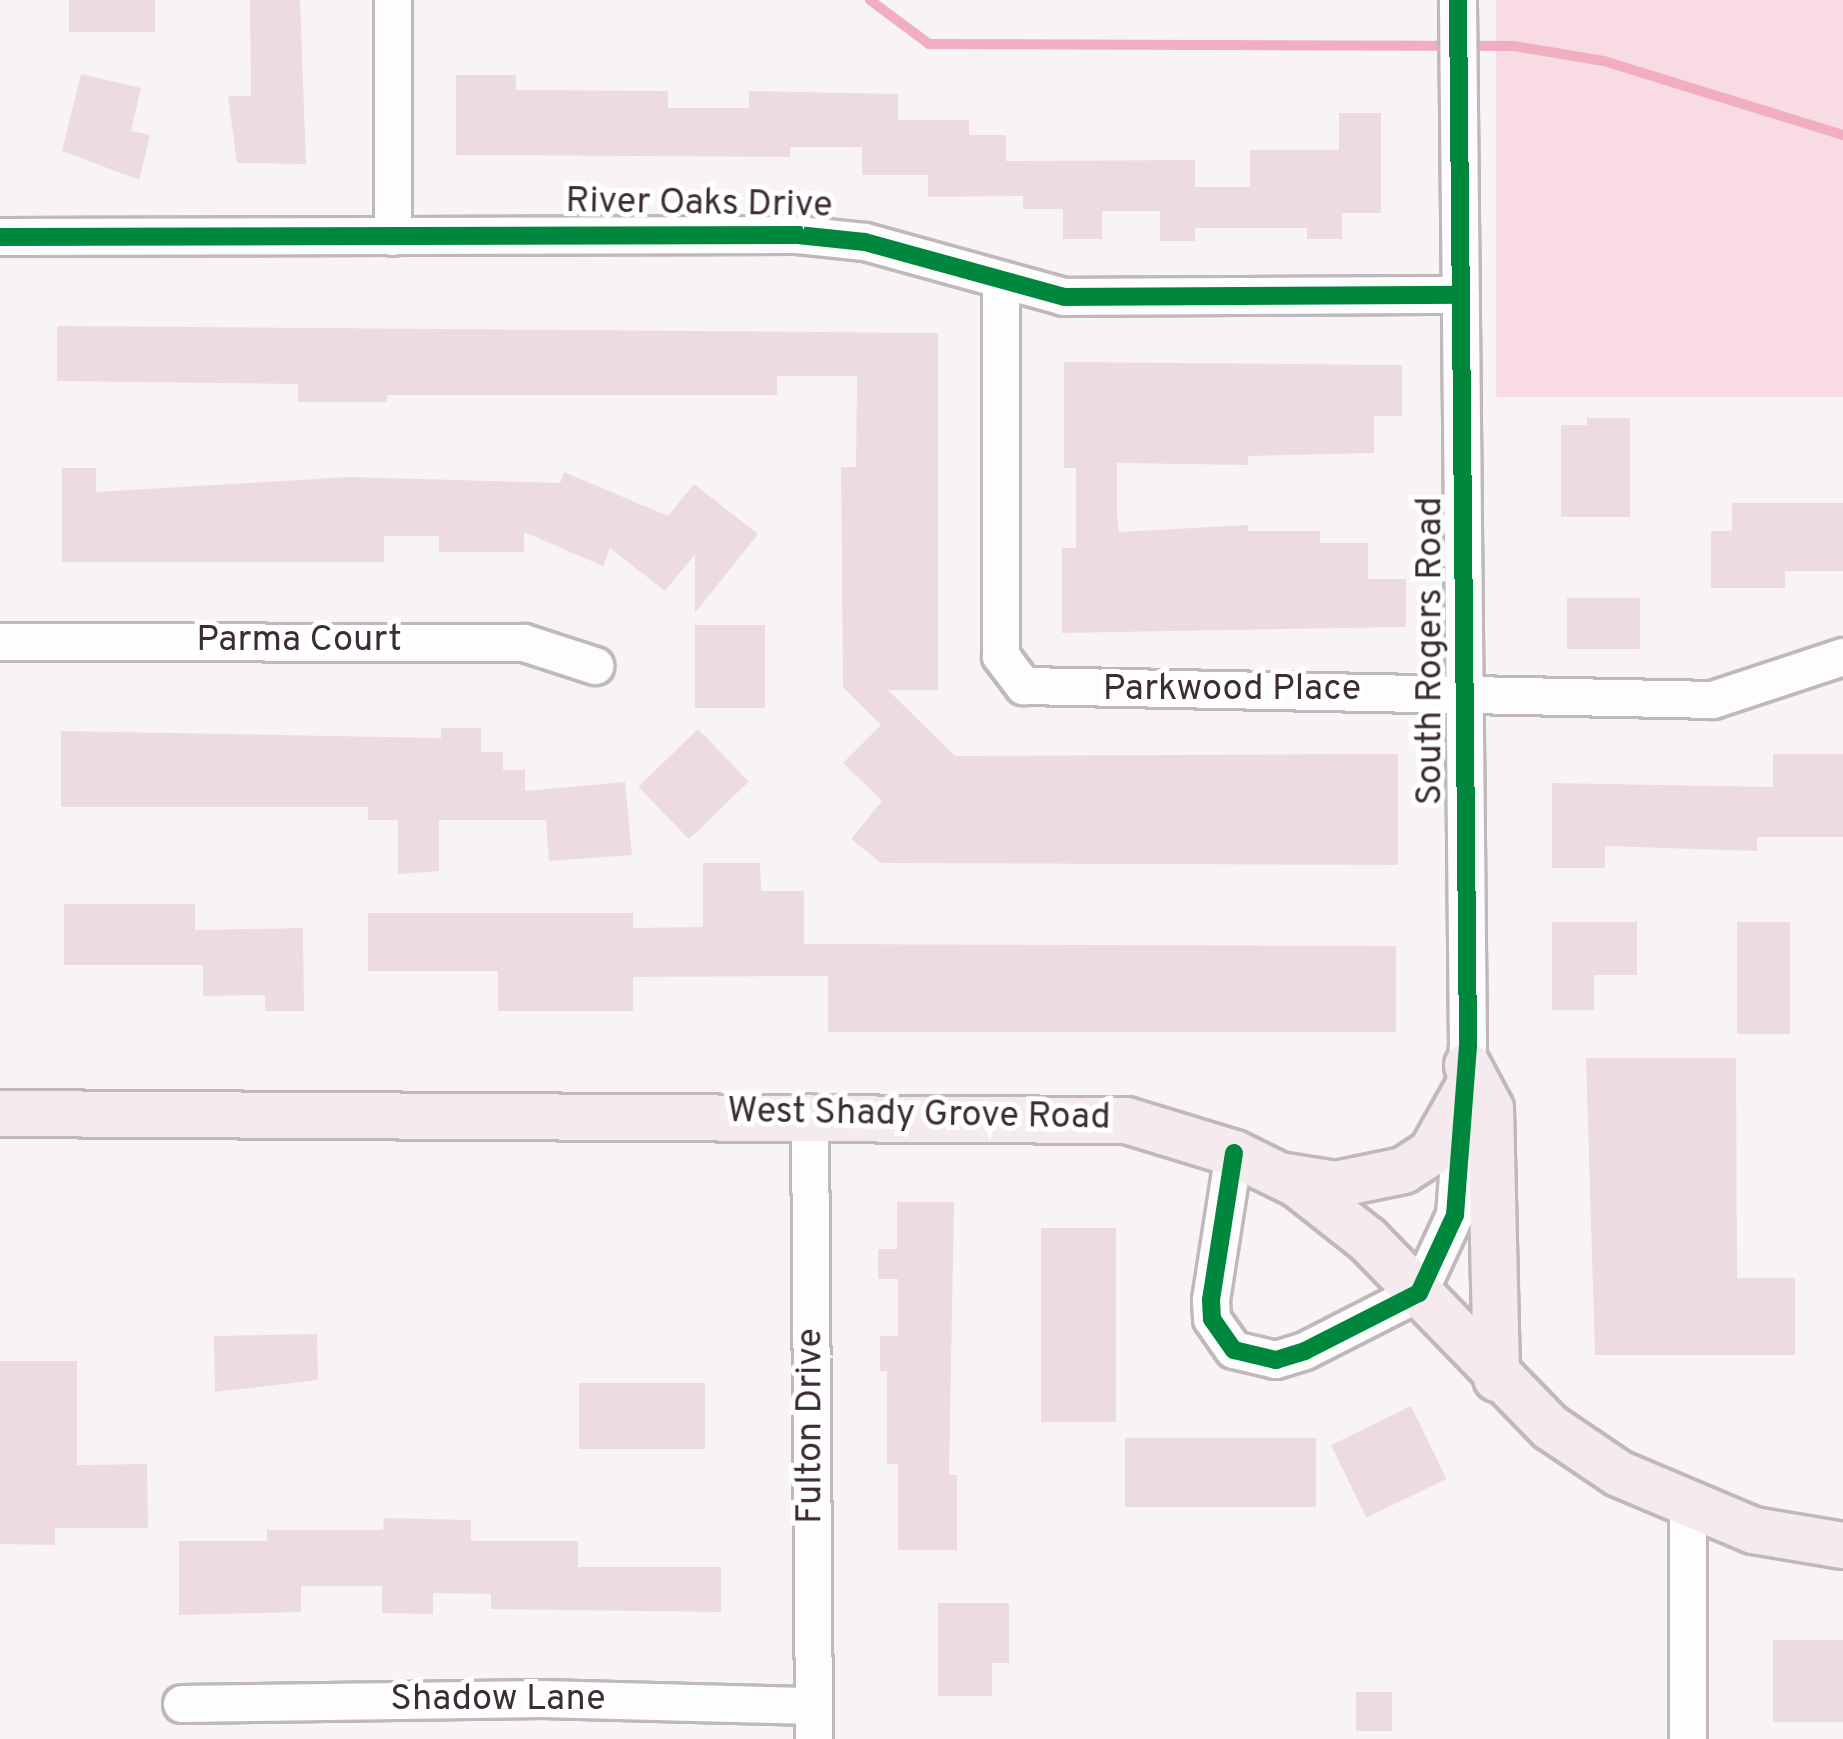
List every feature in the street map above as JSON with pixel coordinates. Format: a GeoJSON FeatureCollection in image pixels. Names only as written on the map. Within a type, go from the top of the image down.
{"type":"FeatureCollection","features":[{"type":"Feature","properties":{"kind":"main road"},"geometry":{"type":"LineString","coordinates":[[1278,1174],[1335,1184],[1403,1171],[1431,1152],[1467,1078],[1490,1108],[1496,1378]]}},
{"type":"Feature","properties":{"kind":"main road","name":"West Shady Grove Road"},"geometry":{"type":"LineString","coordinates":[[0,1113],[810,1113],[1126,1120],[1234,1153],[1278,1174],[1366,1239],[1496,1378],[1618,1473],[1753,1530],[1843,1545]]}},
{"type":"Feature","properties":{"kind":"street"},"geometry":{"type":"LineString","coordinates":[[393,0],[393,237]]}},
{"type":"Feature","properties":{"kind":"street","name":"South Rogers Road"},"geometry":{"type":"LineString","coordinates":[[1419,1293],[1455,1214],[1467,1078],[1458,0]]}},
{"type":"Feature","properties":{"kind":"street","name":"River Oaks Drive"},"geometry":{"type":"LineString","coordinates":[[0,237],[798,236],[866,242],[1001,286],[1064,297],[1461,295]]}},
{"type":"Feature","properties":{"kind":"street","name":"Parkwood Place"},"geometry":{"type":"LineString","coordinates":[[1001,286],[1001,656],[1014,681],[1056,690],[1713,700],[1843,657]]}},
{"type":"Feature","properties":{"kind":"street","name":"Parma Court"},"geometry":{"type":"LineString","coordinates":[[0,642],[524,643],[595,666]]}},
{"type":"Feature","properties":{"kind":"street","name":"Fulton Drive"},"geometry":{"type":"LineString","coordinates":[[810,1113],[814,1723]]}},
{"type":"Feature","properties":{"kind":"street"},"geometry":{"type":"LineString","coordinates":[[1234,1153],[1210,1300],[1213,1319],[1234,1350],[1291,1356],[1419,1293]]}},
{"type":"Feature","properties":{"kind":"street"},"geometry":{"type":"LineString","coordinates":[[1688,1505],[1688,1739]]}},
{"type":"Feature","properties":{"kind":"street","name":"Shadow Lane"},"geometry":{"type":"LineString","coordinates":[[182,1704],[542,1699],[814,1723]]}},
{"type":"Feature","properties":{"kind":"shaded area"},"geometry":{"type":"Polygon","coordinates":[[[1496,0],[1843,0],[1843,397],[1496,397],[1496,0]]]}},
{"type":"Feature","properties":{"kind":"building"},"geometry":{"type":"Polygon","coordinates":[[[69,0],[155,0],[155,32],[69,32],[69,0]]]}},
{"type":"Feature","properties":{"kind":"building"},"geometry":{"type":"Polygon","coordinates":[[[250,0],[300,0],[306,164],[237,163],[228,96],[251,96],[250,0]]]}},
{"type":"Feature","properties":{"kind":"building"},"geometry":{"type":"Polygon","coordinates":[[[81,74],[141,88],[131,131],[150,135],[139,180],[62,151],[81,74]]]}},
{"type":"Feature","properties":{"kind":"building"},"geometry":{"type":"Polygon","coordinates":[[[456,75],[516,75],[516,90],[668,91],[668,108],[749,108],[749,91],[898,94],[898,120],[969,120],[969,135],[1006,135],[1006,161],[1195,160],[1195,187],[1250,187],[1250,150],[1339,150],[1339,113],[1381,113],[1381,213],[1342,213],[1342,239],[1307,239],[1307,228],[1195,228],[1195,241],[1160,241],[1160,211],[1102,211],[1102,239],[1063,239],[1063,209],[1023,209],[1023,196],[928,197],[928,175],[862,175],[862,147],[790,147],[790,157],[456,155],[456,75]]]}},
{"type":"Feature","properties":{"kind":"building"},"geometry":{"type":"Polygon","coordinates":[[[57,326],[938,333],[938,690],[888,690],[955,756],[1398,754],[1398,865],[881,863],[851,839],[882,801],[843,763],[881,725],[843,687],[841,467],[856,467],[857,376],[777,376],[777,395],[387,395],[387,402],[298,402],[298,384],[57,381],[57,326]]]}},
{"type":"Feature","properties":{"kind":"building"},"geometry":{"type":"Polygon","coordinates":[[[1064,362],[1402,365],[1402,416],[1374,416],[1374,453],[1248,456],[1248,465],[1117,463],[1117,515],[1119,532],[1248,525],[1248,531],[1320,531],[1320,543],[1368,543],[1368,579],[1406,579],[1406,627],[1062,633],[1062,548],[1076,548],[1076,468],[1064,468],[1064,362]]]}},
{"type":"Feature","properties":{"kind":"building"},"geometry":{"type":"Polygon","coordinates":[[[1587,418],[1630,418],[1630,517],[1561,517],[1561,425],[1587,425],[1587,418]]]}},
{"type":"Feature","properties":{"kind":"building"},"geometry":{"type":"Polygon","coordinates":[[[62,468],[96,468],[96,492],[349,477],[560,483],[564,472],[668,516],[694,484],[758,534],[695,613],[695,554],[665,591],[610,548],[603,566],[524,532],[524,552],[439,552],[439,536],[384,536],[384,562],[62,562],[62,468]]]}},
{"type":"Feature","properties":{"kind":"building"},"geometry":{"type":"Polygon","coordinates":[[[1732,503],[1843,503],[1843,571],[1785,571],[1785,588],[1711,588],[1711,531],[1732,531],[1732,503]]]}},
{"type":"Feature","properties":{"kind":"building"},"geometry":{"type":"Polygon","coordinates":[[[1567,598],[1640,598],[1640,649],[1567,649],[1567,598]]]}},
{"type":"Feature","properties":{"kind":"building"},"geometry":{"type":"Polygon","coordinates":[[[695,625],[765,625],[765,708],[695,708],[695,625]]]}},
{"type":"Feature","properties":{"kind":"building"},"geometry":{"type":"Polygon","coordinates":[[[441,728],[481,728],[481,752],[503,752],[503,770],[525,770],[525,791],[625,782],[632,855],[549,861],[546,820],[439,820],[439,871],[398,874],[398,820],[368,820],[368,807],[61,807],[61,731],[441,738],[441,728]]]}},
{"type":"Feature","properties":{"kind":"building"},"geometry":{"type":"Polygon","coordinates":[[[698,729],[749,782],[689,839],[638,787],[698,729]]]}},
{"type":"Feature","properties":{"kind":"building"},"geometry":{"type":"Polygon","coordinates":[[[1773,754],[1843,754],[1843,837],[1757,837],[1757,851],[1605,846],[1605,868],[1552,868],[1552,783],[1773,787],[1773,754]]]}},
{"type":"Feature","properties":{"kind":"building"},"geometry":{"type":"Polygon","coordinates":[[[703,863],[760,863],[761,891],[804,891],[804,944],[1396,946],[1396,1032],[828,1032],[828,976],[633,977],[633,1011],[498,1011],[498,971],[368,971],[368,913],[633,913],[633,928],[703,927],[703,863]]]}},
{"type":"Feature","properties":{"kind":"building"},"geometry":{"type":"Polygon","coordinates":[[[64,904],[195,904],[195,930],[303,928],[304,1011],[265,1011],[265,995],[203,996],[203,965],[64,965],[64,904]]]}},
{"type":"Feature","properties":{"kind":"building"},"geometry":{"type":"Polygon","coordinates":[[[1552,922],[1637,922],[1637,975],[1594,975],[1594,1010],[1552,1010],[1552,922]]]}},
{"type":"Feature","properties":{"kind":"building"},"geometry":{"type":"Polygon","coordinates":[[[1737,922],[1790,922],[1790,1034],[1737,1034],[1737,922]]]}},
{"type":"Feature","properties":{"kind":"building"},"geometry":{"type":"Polygon","coordinates":[[[1586,1058],[1736,1058],[1737,1278],[1795,1278],[1795,1355],[1595,1355],[1586,1058]]]}},
{"type":"Feature","properties":{"kind":"building"},"geometry":{"type":"Polygon","coordinates":[[[897,1202],[954,1202],[949,1475],[957,1475],[957,1550],[898,1550],[898,1464],[887,1464],[887,1371],[880,1371],[880,1336],[898,1336],[898,1279],[878,1279],[878,1249],[897,1249],[897,1202]]]}},
{"type":"Feature","properties":{"kind":"building"},"geometry":{"type":"Polygon","coordinates":[[[1041,1228],[1116,1228],[1116,1422],[1041,1422],[1041,1228]]]}},
{"type":"Feature","properties":{"kind":"building"},"geometry":{"type":"Polygon","coordinates":[[[317,1334],[318,1380],[215,1392],[214,1336],[317,1334]]]}},
{"type":"Feature","properties":{"kind":"building"},"geometry":{"type":"Polygon","coordinates":[[[0,1361],[77,1361],[77,1465],[147,1464],[148,1528],[55,1528],[55,1545],[0,1544],[0,1361]]]}},
{"type":"Feature","properties":{"kind":"building"},"geometry":{"type":"Polygon","coordinates":[[[579,1383],[705,1383],[705,1449],[579,1449],[579,1383]]]}},
{"type":"Feature","properties":{"kind":"building"},"geometry":{"type":"Polygon","coordinates":[[[1411,1406],[1447,1479],[1367,1518],[1331,1445],[1411,1406]]]}},
{"type":"Feature","properties":{"kind":"building"},"geometry":{"type":"Polygon","coordinates":[[[1125,1438],[1316,1438],[1316,1507],[1125,1507],[1125,1438]]]}},
{"type":"Feature","properties":{"kind":"building"},"geometry":{"type":"Polygon","coordinates":[[[384,1518],[471,1520],[471,1541],[578,1541],[578,1567],[721,1567],[721,1612],[491,1609],[491,1594],[433,1593],[433,1614],[382,1613],[382,1586],[301,1586],[301,1612],[179,1615],[179,1541],[267,1541],[267,1530],[383,1530],[384,1518]]]}},
{"type":"Feature","properties":{"kind":"building"},"geometry":{"type":"Polygon","coordinates":[[[938,1603],[1009,1603],[1009,1663],[992,1663],[992,1696],[938,1696],[938,1603]]]}},
{"type":"Feature","properties":{"kind":"building"},"geometry":{"type":"Polygon","coordinates":[[[1773,1640],[1843,1640],[1843,1722],[1773,1722],[1773,1640]]]}},
{"type":"Feature","properties":{"kind":"building"},"geometry":{"type":"Polygon","coordinates":[[[1356,1692],[1392,1692],[1392,1731],[1356,1731],[1356,1692]]]}},
{"type":"Feature","properties":{"kind":"waterway"},"geometry":{"type":"LineString","coordinates":[[870,0],[929,44],[1514,46],[1604,61],[1843,135]]}},
{"type":"Feature","properties":{"kind":"cycle path"},"geometry":{"type":"LineString","coordinates":[[1234,1153],[1211,1300],[1212,1319],[1234,1350],[1276,1360],[1305,1351],[1419,1293],[1455,1215],[1468,1046],[1458,0]]}},
{"type":"Feature","properties":{"kind":"cycle path"},"geometry":{"type":"LineString","coordinates":[[0,237],[798,235],[865,242],[1064,297],[1461,295]]}}]}
